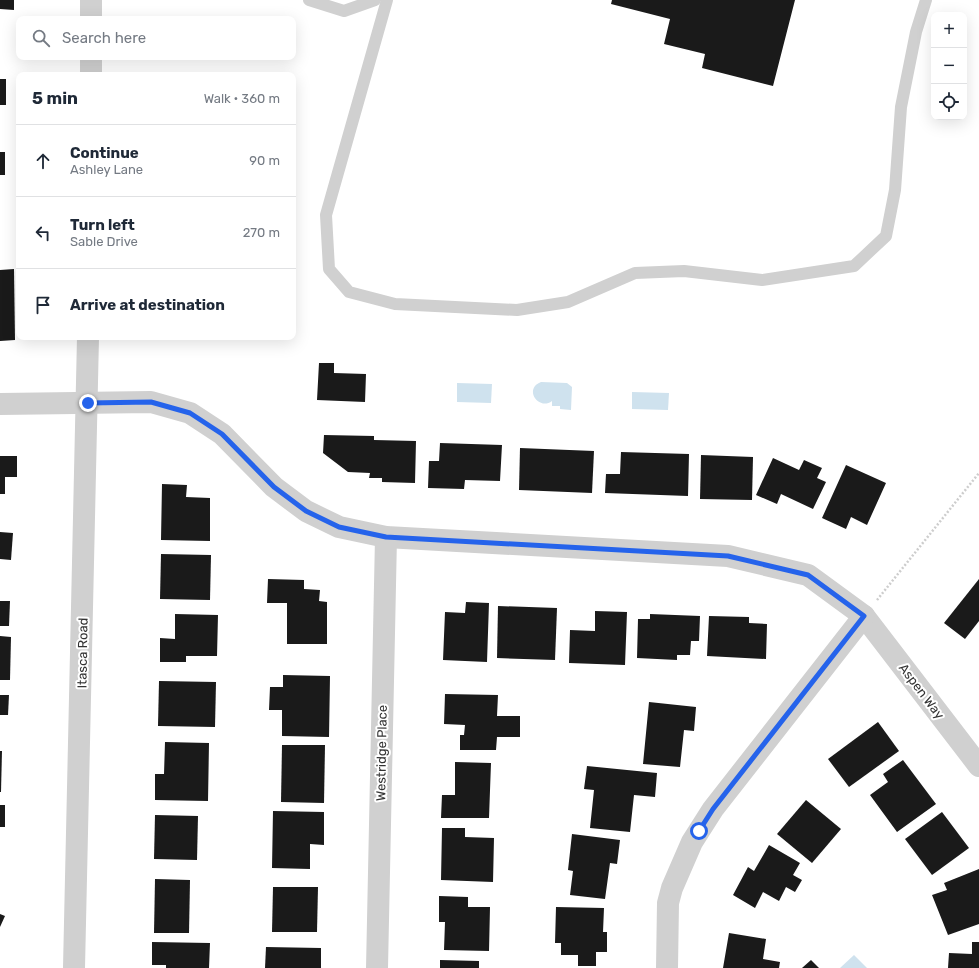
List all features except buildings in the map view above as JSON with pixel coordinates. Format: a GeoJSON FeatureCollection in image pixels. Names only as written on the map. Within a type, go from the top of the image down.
{"type":"FeatureCollection","features":[{"type":"Feature","properties":{"kind":"street"},"geometry":{"type":"LineString","coordinates":[[91,0],[91,16]]}},
{"type":"Feature","properties":{"kind":"street"},"geometry":{"type":"LineString","coordinates":[[91,60],[91,72]]}},
{"type":"Feature","properties":{"kind":"street","name":"Itasca Road"},"geometry":{"type":"LineString","coordinates":[[74,968],[88,403],[88,340]]}},
{"type":"Feature","properties":{"kind":"street","name":"Aspen Way"},"geometry":{"type":"LineString","coordinates":[[0,404],[151,402],[190,413],[222,434],[274,487],[306,511],[339,527],[386,537],[728,556],[808,575],[864,616],[979,766]]}},
{"type":"Feature","properties":{"kind":"street","name":"Westridge Place"},"geometry":{"type":"LineString","coordinates":[[377,968],[386,537]]}},
{"type":"Feature","properties":{"kind":"street"},"geometry":{"type":"LineString","coordinates":[[667,968],[668,903],[672,888],[692,842],[713,809],[864,616]]}},
{"type":"Feature","properties":{"kind":"lane"},"geometry":{"type":"LineString","coordinates":[[310,0],[344,11],[375,0]]}},
{"type":"Feature","properties":{"kind":"lane"},"geometry":{"type":"LineString","coordinates":[[386,0],[326,215],[329,269],[349,292],[395,304],[516,310],[568,302],[635,273],[684,270],[762,280],[854,266],[886,236],[895,190],[901,107],[916,32],[926,0]]}},
{"type":"Feature","properties":{"kind":"path"},"geometry":{"type":"LineString","coordinates":[[864,616],[979,473]]}},
{"type":"Feature","properties":{"kind":"water"},"geometry":{"type":"Polygon","coordinates":[[[541,382],[567,383],[572,387],[571,410],[560,409],[560,406],[552,406],[552,401],[542,403],[538,401],[533,394],[533,389],[541,382]]]}},
{"type":"Feature","properties":{"kind":"water"},"geometry":{"type":"Polygon","coordinates":[[[457,383],[492,384],[491,403],[457,402],[457,383]]]}},
{"type":"Feature","properties":{"kind":"water"},"geometry":{"type":"Polygon","coordinates":[[[632,392],[669,393],[668,410],[632,409],[632,392]]]}},
{"type":"Feature","properties":{"kind":"water"},"geometry":{"type":"Polygon","coordinates":[[[854,955],[867,968],[840,968],[854,955]]]}},
{"type":"Feature","properties":{"kind":"route"},"geometry":{"type":"LineString","coordinates":[[88,403],[151,402],[190,413],[222,434],[274,487],[306,511],[339,527],[386,537],[728,556],[808,575],[864,616],[713,809],[699,831]]}}]}
